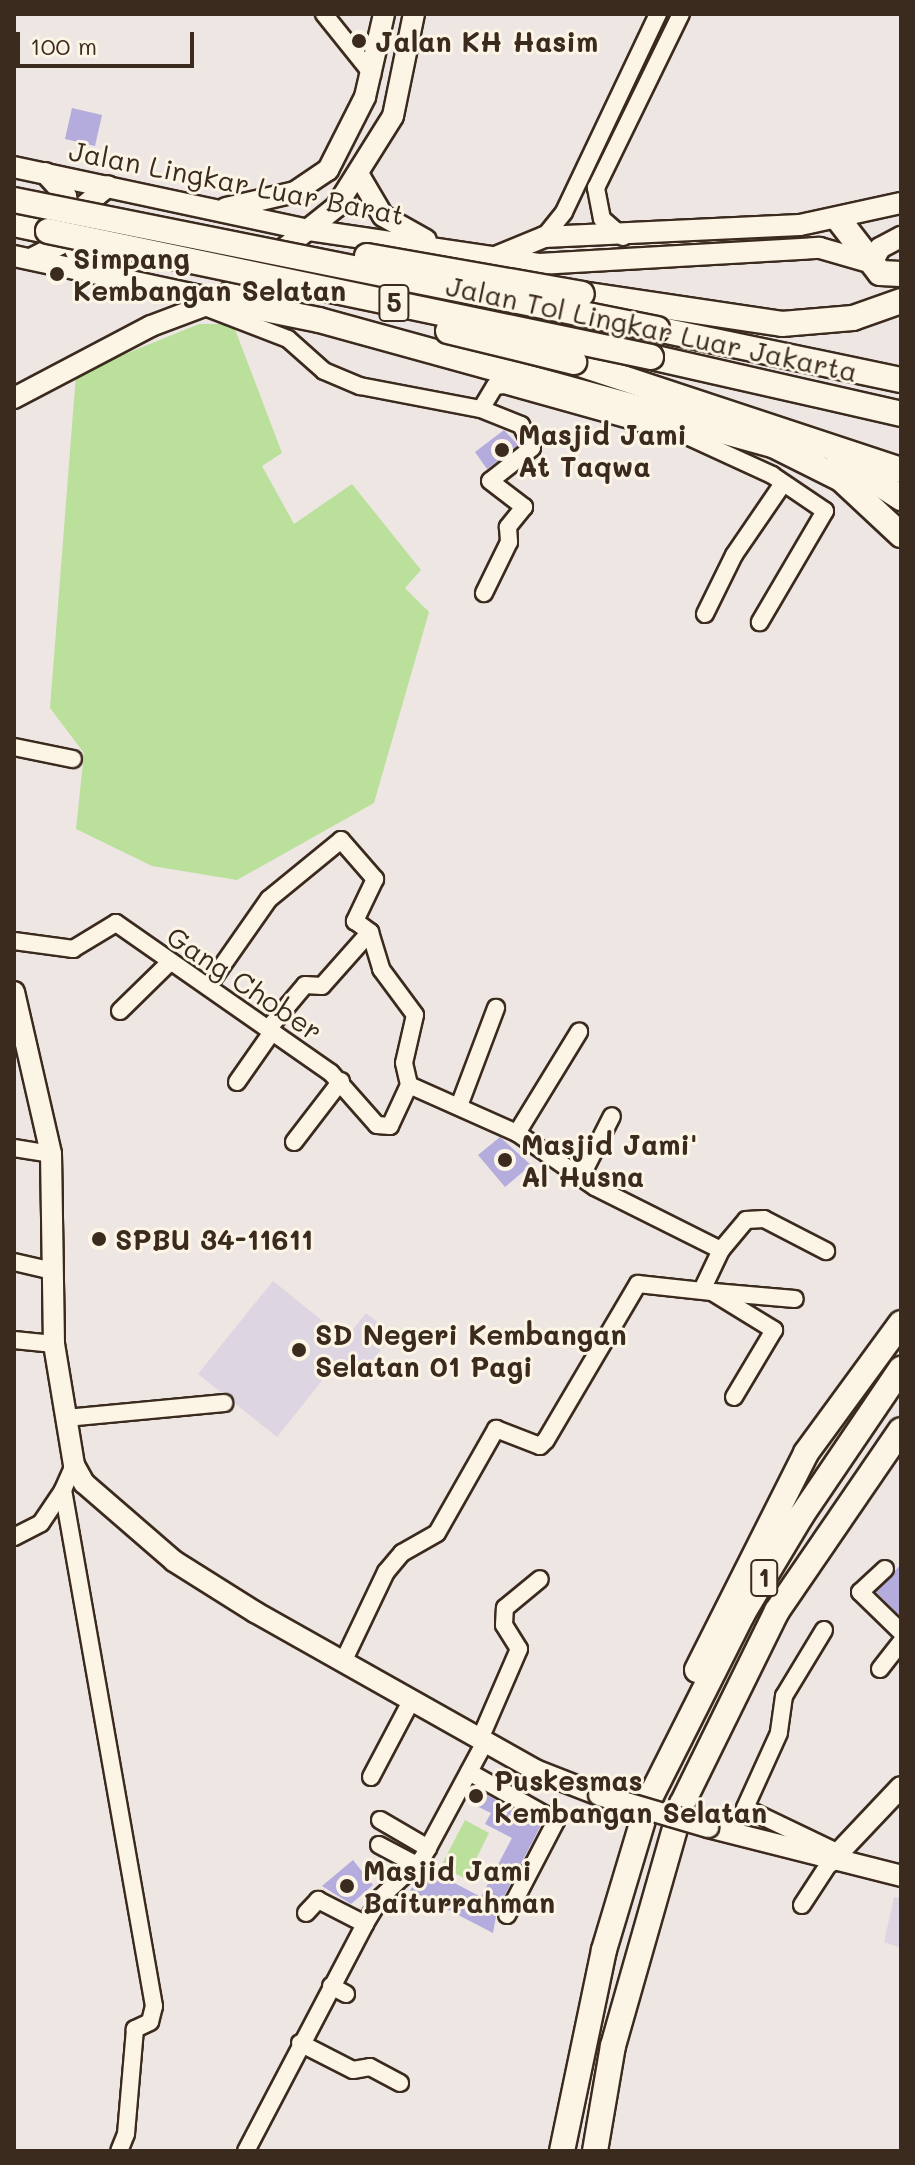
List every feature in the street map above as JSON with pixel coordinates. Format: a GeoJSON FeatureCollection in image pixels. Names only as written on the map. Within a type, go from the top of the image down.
{"type":"FeatureCollection","features":[{"type":"Feature","properties":{"kind":"highway","name":"Jalan Tol Lingkar Luar Jakarta"},"geometry":{"type":"LineString","coordinates":[[14,200],[140,238],[901,414]]}},
{"type":"Feature","properties":{"kind":"highway"},"geometry":{"type":"LineString","coordinates":[[839,220],[886,276],[901,274]]}},
{"type":"Feature","properties":{"kind":"highway","name":"Jalan Tol Lingkar Luar Jakarta"},"geometry":{"type":"LineString","coordinates":[[14,224],[140,238],[657,329],[901,380]]}},
{"type":"Feature","properties":{"kind":"highway"},"geometry":{"type":"LineString","coordinates":[[140,238],[244,235],[582,294],[782,324],[853,318],[901,301]]}},
{"type":"Feature","properties":{"kind":"highway"},"geometry":{"type":"LineString","coordinates":[[140,238],[237,284],[574,362],[901,470]]}},
{"type":"Feature","properties":{"kind":"highway"},"geometry":{"type":"LineString","coordinates":[[213,303],[319,320],[773,445],[841,479],[901,535]]}},
{"type":"Feature","properties":{"kind":"highway"},"geometry":{"type":"LineString","coordinates":[[823,443],[901,498]]}},
{"type":"Feature","properties":{"kind":"highway"},"geometry":{"type":"LineString","coordinates":[[649,1800],[681,1704],[765,1526],[806,1453],[901,1323]]}},
{"type":"Feature","properties":{"kind":"highway","name":"1"},"geometry":{"type":"LineString","coordinates":[[562,2151],[597,1978],[649,1800],[743,1613],[901,1369]]}},
{"type":"Feature","properties":{"kind":"highway","name":"1"},"geometry":{"type":"LineString","coordinates":[[595,2151],[613,2046],[682,1804],[777,1611],[901,1430]]}},
{"type":"Feature","properties":{"kind":"main road"},"geometry":{"type":"LineString","coordinates":[[218,210],[295,192],[328,170],[372,75],[384,14]]}},
{"type":"Feature","properties":{"kind":"main road"},"geometry":{"type":"LineString","coordinates":[[14,398],[151,326],[213,303],[309,230],[360,177],[384,138],[406,68],[414,14]]}},
{"type":"Feature","properties":{"kind":"main road"},"geometry":{"type":"LineString","coordinates":[[372,75],[393,83],[406,68]]}},
{"type":"Feature","properties":{"kind":"main road","name":"Jalan Lingkar Luar Barat"},"geometry":{"type":"LineString","coordinates":[[14,167],[309,230],[539,264],[820,248],[872,263]]}},
{"type":"Feature","properties":{"kind":"main road"},"geometry":{"type":"LineString","coordinates":[[22,258],[53,250],[70,221],[66,196],[45,173]]}},
{"type":"Feature","properties":{"kind":"main road"},"geometry":{"type":"LineString","coordinates":[[360,177],[383,216],[444,248]]}},
{"type":"Feature","properties":{"kind":"main road"},"geometry":{"type":"LineString","coordinates":[[67,267],[84,268],[72,243],[75,218],[90,196],[113,187]]}},
{"type":"Feature","properties":{"kind":"main road"},"geometry":{"type":"LineString","coordinates":[[97,272],[84,250],[84,220],[97,198],[113,187]]}},
{"type":"Feature","properties":{"kind":"main road"},"geometry":{"type":"LineString","coordinates":[[498,256],[544,237],[623,237],[839,220],[900,209]]}},
{"type":"Feature","properties":{"kind":"main road"},"geometry":{"type":"LineString","coordinates":[[275,222],[285,249]]}},
{"type":"Feature","properties":{"kind":"main road"},"geometry":{"type":"LineString","coordinates":[[872,263],[880,248],[901,237]]}},
{"type":"Feature","properties":{"kind":"main road"},"geometry":{"type":"LineString","coordinates":[[22,258],[160,285],[213,303]]}},
{"type":"Feature","properties":{"kind":"main road"},"geometry":{"type":"LineString","coordinates":[[151,326],[167,308],[160,285]]}},
{"type":"Feature","properties":{"kind":"main road"},"geometry":{"type":"LineString","coordinates":[[16,1011],[51,1154],[49,1270],[54,1344],[66,1418],[84,1481],[174,1561],[343,1662],[482,1740],[599,1795],[708,1827],[901,1876]]}},
{"type":"Feature","properties":{"kind":"main road"},"geometry":{"type":"LineString","coordinates":[[835,1858],[901,1787]]}},
{"type":"Feature","properties":{"kind":"street"},"geometry":{"type":"LineString","coordinates":[[324,14],[372,75]]}},
{"type":"Feature","properties":{"kind":"street"},"geometry":{"type":"LineString","coordinates":[[544,237],[564,212],[658,14]]}},
{"type":"Feature","properties":{"kind":"street"},"geometry":{"type":"LineString","coordinates":[[623,237],[602,219],[596,188],[681,14]]}},
{"type":"Feature","properties":{"kind":"street"},"geometry":{"type":"LineString","coordinates":[[213,303],[288,339],[324,371],[360,386],[481,409],[512,419],[532,445],[490,481],[524,507],[508,527],[509,542],[484,593]]}},
{"type":"Feature","properties":{"kind":"street"},"geometry":{"type":"LineString","coordinates":[[481,409],[495,386],[504,385],[710,443],[826,513],[760,622]]}},
{"type":"Feature","properties":{"kind":"street"},"geometry":{"type":"LineString","coordinates":[[705,614],[734,555],[782,485]]}},
{"type":"Feature","properties":{"kind":"street"},"geometry":{"type":"LineString","coordinates":[[14,747],[73,759]]}},
{"type":"Feature","properties":{"kind":"street"},"geometry":{"type":"LineString","coordinates":[[208,986],[269,899],[341,840],[375,879],[355,918],[370,932],[381,969],[417,1022],[404,1063],[409,1085],[517,1133],[581,1177],[721,1250]]}},
{"type":"Feature","properties":{"kind":"street","name":"Gang Chober"},"geometry":{"type":"LineString","coordinates":[[14,941],[73,949],[116,923],[168,964],[208,986],[341,1081],[384,1128],[395,1121],[409,1085]]}},
{"type":"Feature","properties":{"kind":"street"},"geometry":{"type":"LineString","coordinates":[[237,1082],[270,1030],[305,985],[322,986],[370,932]]}},
{"type":"Feature","properties":{"kind":"street"},"geometry":{"type":"LineString","coordinates":[[120,1011],[168,964]]}},
{"type":"Feature","properties":{"kind":"street"},"geometry":{"type":"LineString","coordinates":[[459,1106],[496,1008]]}},
{"type":"Feature","properties":{"kind":"street"},"geometry":{"type":"LineString","coordinates":[[517,1133],[579,1032]]}},
{"type":"Feature","properties":{"kind":"street"},"geometry":{"type":"LineString","coordinates":[[294,1142],[341,1081]]}},
{"type":"Feature","properties":{"kind":"street"},"geometry":{"type":"LineString","coordinates":[[581,1177],[612,1116]]}},
{"type":"Feature","properties":{"kind":"street"},"geometry":{"type":"LineString","coordinates":[[14,1148],[51,1154]]}},
{"type":"Feature","properties":{"kind":"street"},"geometry":{"type":"LineString","coordinates":[[707,1291],[721,1250],[752,1218],[826,1251]]}},
{"type":"Feature","properties":{"kind":"street"},"geometry":{"type":"LineString","coordinates":[[14,1262],[49,1270]]}},
{"type":"Feature","properties":{"kind":"street"},"geometry":{"type":"LineString","coordinates":[[343,1662],[386,1572],[402,1553],[437,1533],[496,1429],[540,1446],[546,1440],[638,1284],[707,1291],[739,1289],[795,1299]]}},
{"type":"Feature","properties":{"kind":"street"},"geometry":{"type":"LineString","coordinates":[[707,1291],[774,1330],[734,1397]]}},
{"type":"Feature","properties":{"kind":"street"},"geometry":{"type":"LineString","coordinates":[[14,1340],[54,1344]]}},
{"type":"Feature","properties":{"kind":"street"},"geometry":{"type":"LineString","coordinates":[[66,1418],[224,1403]]}},
{"type":"Feature","properties":{"kind":"street"},"geometry":{"type":"LineString","coordinates":[[14,1537],[41,1523],[63,1490],[84,1481]]}},
{"type":"Feature","properties":{"kind":"street"},"geometry":{"type":"LineString","coordinates":[[63,1490],[154,2006],[150,2022],[135,2029],[126,2134],[119,2151]]}},
{"type":"Feature","properties":{"kind":"street"},"geometry":{"type":"LineString","coordinates":[[885,1569],[860,1592],[901,1632]]}},
{"type":"Feature","properties":{"kind":"street"},"geometry":{"type":"LineString","coordinates":[[246,2151],[300,2043],[339,1990],[365,1924],[381,1897],[417,1865],[469,1772],[519,1646],[504,1625],[505,1608],[540,1579]]}},
{"type":"Feature","properties":{"kind":"street"},"geometry":{"type":"LineString","coordinates":[[802,1905],[835,1858],[745,1808],[779,1733],[784,1696],[824,1630]]}},
{"type":"Feature","properties":{"kind":"street"},"geometry":{"type":"LineString","coordinates":[[880,1669],[901,1642]]}},
{"type":"Feature","properties":{"kind":"street"},"geometry":{"type":"LineString","coordinates":[[371,1777],[411,1701]]}},
{"type":"Feature","properties":{"kind":"street"},"geometry":{"type":"LineString","coordinates":[[469,1772],[556,1821],[507,1915]]}},
{"type":"Feature","properties":{"kind":"street"},"geometry":{"type":"LineString","coordinates":[[380,1820],[428,1848]]}},
{"type":"Feature","properties":{"kind":"street"},"geometry":{"type":"LineString","coordinates":[[379,1845],[417,1865]]}},
{"type":"Feature","properties":{"kind":"street"},"geometry":{"type":"LineString","coordinates":[[306,1913],[316,1900],[365,1924]]}},
{"type":"Feature","properties":{"kind":"street"},"geometry":{"type":"LineString","coordinates":[[300,2043],[353,2070],[370,2067],[400,2083]]}},
{"type":"Feature","properties":{"kind":"shaded area","name":"SD Negeri Kembangan Selatan 01 Pagi"},"geometry":{"type":"Polygon","coordinates":[[[273,1281],[345,1339],[366,1313],[393,1335],[358,1378],[337,1362],[277,1437],[198,1374],[273,1281]]]}},
{"type":"Feature","properties":{"kind":"shaded area"},"geometry":{"type":"Polygon","coordinates":[[[894,1897],[901,1898],[901,1948],[884,1942],[894,1897]]]}},
{"type":"Feature","properties":{"kind":"green space"},"geometry":{"type":"Polygon","coordinates":[[[199,324],[233,324],[282,453],[262,466],[294,524],[352,484],[421,570],[405,588],[429,612],[374,803],[237,880],[152,866],[76,829],[84,753],[50,708],[76,374],[199,324]]]}},
{"type":"Feature","properties":{"kind":"green space"},"geometry":{"type":"Polygon","coordinates":[[[465,1820],[489,1833],[466,1879],[441,1866],[465,1820]]]}},
{"type":"Feature","properties":{"kind":"building"},"geometry":{"type":"Polygon","coordinates":[[[72,108],[102,115],[95,146],[65,139],[72,108]]]}},
{"type":"Feature","properties":{"kind":"building"},"geometry":{"type":"Polygon","coordinates":[[[504,430],[518,445],[487,469],[475,452],[504,430]]]}},
{"type":"Feature","properties":{"kind":"building","name":"Masjid Jami' Al Husna"},"geometry":{"type":"Polygon","coordinates":[[[500,1137],[531,1165],[505,1187],[478,1155],[500,1137]]]}},
{"type":"Feature","properties":{"kind":"building"},"geometry":{"type":"Polygon","coordinates":[[[901,1564],[901,1617],[876,1592],[901,1564]]]}},
{"type":"Feature","properties":{"kind":"building"},"geometry":{"type":"Polygon","coordinates":[[[473,1787],[541,1825],[497,1910],[493,1933],[410,1890],[428,1869],[481,1897],[512,1838],[485,1824],[491,1813],[466,1801],[473,1787]]]}},
{"type":"Feature","properties":{"kind":"building","name":"Masjid Jami Baiturrahman"},"geometry":{"type":"Polygon","coordinates":[[[353,1860],[373,1885],[351,1904],[322,1886],[353,1860]]]}},
{"type":"Feature","properties":{"kind":"place","name":"Jalan KH Hasim"},"geometry":{"type":"Point","coordinates":[359,41]}},
{"type":"Feature","properties":{"kind":"place","name":"Simpang Kembangan Selatan"},"geometry":{"type":"Point","coordinates":[57,274]}},
{"type":"Feature","properties":{"kind":"place","name":"Masjid Jami At Taqwa"},"geometry":{"type":"Point","coordinates":[502,450]}},
{"type":"Feature","properties":{"kind":"place","name":"Masjid Jami' Al Husna"},"geometry":{"type":"Point","coordinates":[505,1160]}},
{"type":"Feature","properties":{"kind":"place","name":"SPBU 34-11611"},"geometry":{"type":"Point","coordinates":[99,1239]}},
{"type":"Feature","properties":{"kind":"place","name":"SD Negeri Kembangan Selatan 01 Pagi"},"geometry":{"type":"Point","coordinates":[299,1350]}},
{"type":"Feature","properties":{"kind":"place","name":"Puskesmas Kembangan Selatan"},"geometry":{"type":"Point","coordinates":[476,1796]}},
{"type":"Feature","properties":{"kind":"place","name":"Masjid Jami Baiturrahman"},"geometry":{"type":"Point","coordinates":[347,1886]}}]}
